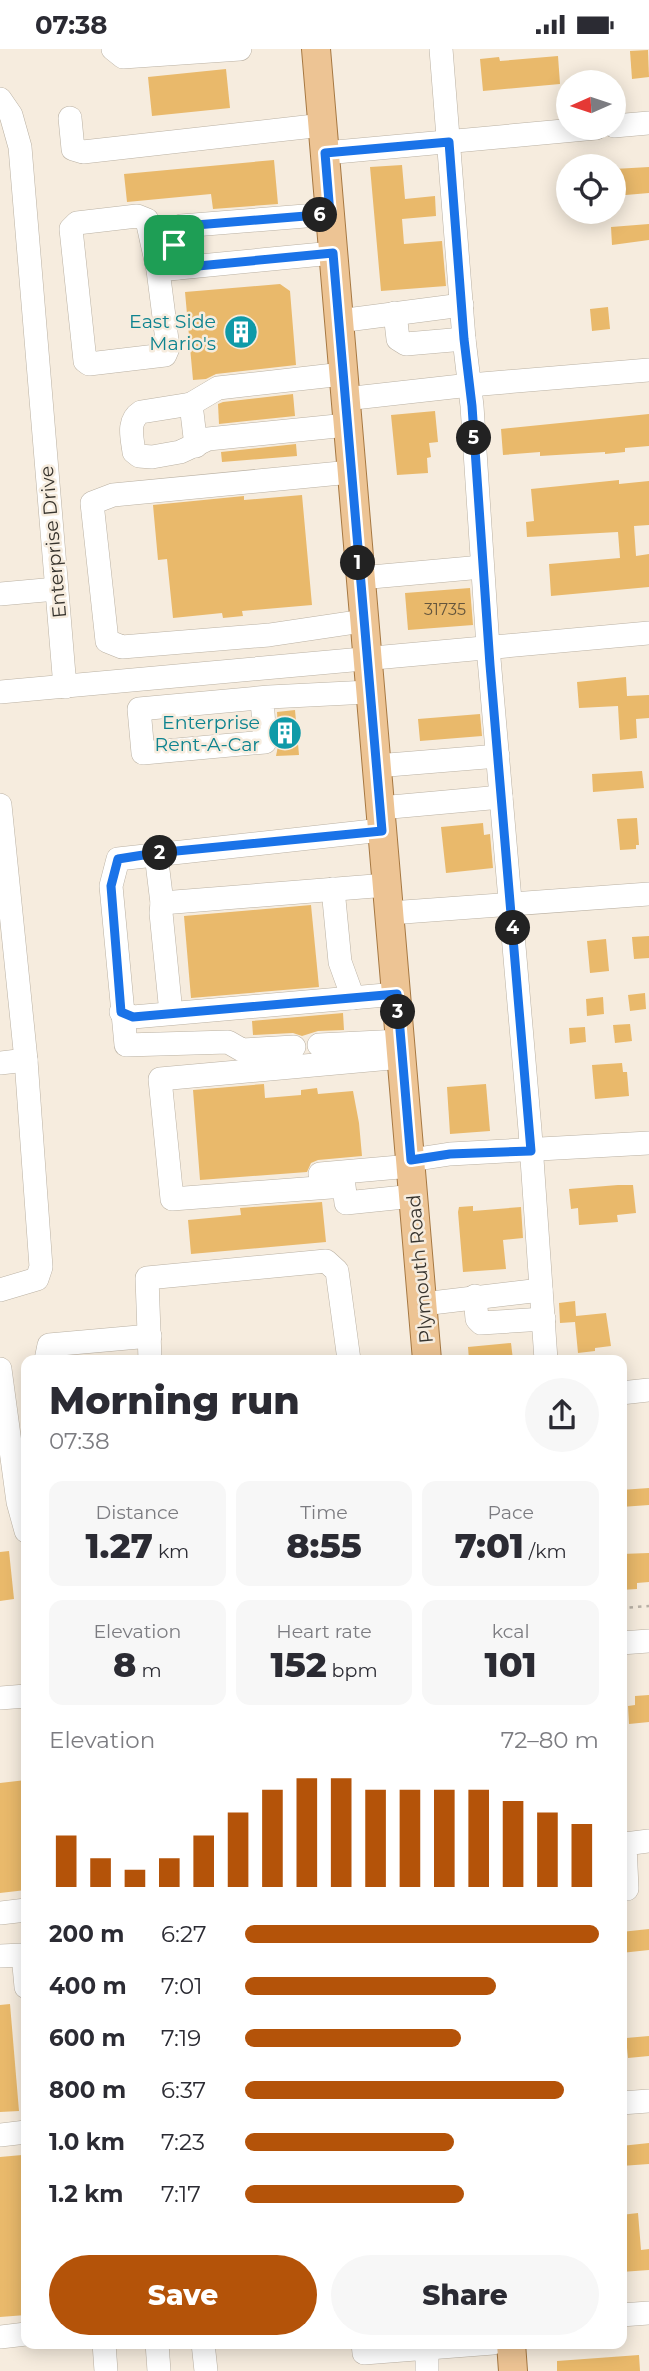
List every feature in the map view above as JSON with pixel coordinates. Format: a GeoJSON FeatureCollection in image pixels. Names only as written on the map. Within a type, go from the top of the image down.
{"type":"FeatureCollection","features":[{"type":"Feature","properties":{"kind":"main road","name":"Plymouth Road"},"geometry":{"type":"LineString","coordinates":[[316,49],[427,1355]]}},
{"type":"Feature","properties":{"kind":"main road"},"geometry":{"type":"LineString","coordinates":[[511,2349],[513,2371]]}},
{"type":"Feature","properties":{"kind":"street"},"geometry":{"type":"LineString","coordinates":[[113,49],[123,57],[240,49]]}},
{"type":"Feature","properties":{"kind":"street"},"geometry":{"type":"LineString","coordinates":[[441,49],[547,1355]]}},
{"type":"Feature","properties":{"kind":"street","name":"Enterprise Drive"},"geometry":{"type":"LineString","coordinates":[[0,99],[11,115],[20,147],[65,687]]}},
{"type":"Feature","properties":{"kind":"street"},"geometry":{"type":"LineString","coordinates":[[70,118],[73,149],[83,152],[323,125]]}},
{"type":"Feature","properties":{"kind":"street"},"geometry":{"type":"LineString","coordinates":[[626,125],[649,123]]}},
{"type":"Feature","properties":{"kind":"street"},"geometry":{"type":"LineString","coordinates":[[325,153],[556,132]]}},
{"type":"Feature","properties":{"kind":"street"},"geometry":{"type":"LineString","coordinates":[[167,269],[147,220],[137,216],[73,225],[71,229],[85,361],[89,364],[165,355],[168,348],[167,269],[174,234],[181,226],[330,214]]}},
{"type":"Feature","properties":{"kind":"street"},"geometry":{"type":"LineString","coordinates":[[167,269],[333,253]]}},
{"type":"Feature","properties":{"kind":"street"},"geometry":{"type":"LineString","coordinates":[[339,321],[462,305]]}},
{"type":"Feature","properties":{"kind":"street"},"geometry":{"type":"LineString","coordinates":[[395,313],[398,339],[406,344],[464,339]]}},
{"type":"Feature","properties":{"kind":"street"},"geometry":{"type":"LineString","coordinates":[[345,399],[218,388],[191,404],[141,412],[134,416],[131,425],[134,452],[139,456],[152,457],[180,452],[208,439],[345,399],[649,370]]}},
{"type":"Feature","properties":{"kind":"street"},"geometry":{"type":"LineString","coordinates":[[191,404],[196,446]]}},
{"type":"Feature","properties":{"kind":"street"},"geometry":{"type":"LineString","coordinates":[[351,471],[113,495],[92,503],[107,641],[122,647],[269,635],[363,621]]}},
{"type":"Feature","properties":{"kind":"street"},"geometry":{"type":"LineString","coordinates":[[360,578],[482,567]]}},
{"type":"Feature","properties":{"kind":"street"},"geometry":{"type":"LineString","coordinates":[[0,594],[57,589]]}},
{"type":"Feature","properties":{"kind":"street"},"geometry":{"type":"LineString","coordinates":[[0,692],[649,633]]}},
{"type":"Feature","properties":{"kind":"street"},"geometry":{"type":"LineString","coordinates":[[262,698],[265,742],[143,753],[139,709],[262,698],[369,692]]}},
{"type":"Feature","properties":{"kind":"street"},"geometry":{"type":"LineString","coordinates":[[376,766],[498,756]]}},
{"type":"Feature","properties":{"kind":"street"},"geometry":{"type":"LineString","coordinates":[[294,1047],[242,1050],[228,1042],[125,1045],[111,886],[118,859],[381,820],[501,797]]}},
{"type":"Feature","properties":{"kind":"street"},"geometry":{"type":"LineString","coordinates":[[0,1290],[37,1279],[41,1267],[26,1060],[1,819]]}},
{"type":"Feature","properties":{"kind":"street"},"geometry":{"type":"LineString","coordinates":[[156,853],[171,1013]]}},
{"type":"Feature","properties":{"kind":"street"},"geometry":{"type":"LineString","coordinates":[[162,903],[387,885]]}},
{"type":"Feature","properties":{"kind":"street"},"geometry":{"type":"LineString","coordinates":[[333,889],[340,962],[353,998]]}},
{"type":"Feature","properties":{"kind":"street"},"geometry":{"type":"LineString","coordinates":[[390,913],[649,894]]}},
{"type":"Feature","properties":{"kind":"street"},"geometry":{"type":"LineString","coordinates":[[121,1012],[133,1017],[397,994]]}},
{"type":"Feature","properties":{"kind":"street"},"geometry":{"type":"LineString","coordinates":[[319,1045],[401,1049]]}},
{"type":"Feature","properties":{"kind":"street"},"geometry":{"type":"LineString","coordinates":[[401,1049],[160,1079],[173,1199],[344,1186],[346,1203],[414,1196]]}},
{"type":"Feature","properties":{"kind":"street"},"geometry":{"type":"LineString","coordinates":[[0,1063],[26,1060]]}},
{"type":"Feature","properties":{"kind":"street"},"geometry":{"type":"LineString","coordinates":[[170,1186],[411,1163],[450,1154],[649,1143]]}},
{"type":"Feature","properties":{"kind":"street"},"geometry":{"type":"LineString","coordinates":[[150,1355],[147,1278],[326,1261],[337,1271],[348,1355]]}},
{"type":"Feature","properties":{"kind":"street"},"geometry":{"type":"LineString","coordinates":[[423,1304],[541,1290]]}},
{"type":"Feature","properties":{"kind":"street"},"geometry":{"type":"LineString","coordinates":[[475,1296],[477,1319],[481,1324],[544,1319]]}},
{"type":"Feature","properties":{"kind":"street"},"geometry":{"type":"LineString","coordinates":[[47,1355],[49,1345],[93,1350],[149,1336]]}},
{"type":"Feature","properties":{"kind":"street"},"geometry":{"type":"LineString","coordinates":[[0,1369],[21,1513]]}},
{"type":"Feature","properties":{"kind":"street"},"geometry":{"type":"LineString","coordinates":[[627,1392],[649,1390]]}},
{"type":"Feature","properties":{"kind":"street"},"geometry":{"type":"LineString","coordinates":[[627,1643],[649,1641]]}},
{"type":"Feature","properties":{"kind":"street"},"geometry":{"type":"LineString","coordinates":[[0,1698],[21,1696]]}},
{"type":"Feature","properties":{"kind":"street"},"geometry":{"type":"LineString","coordinates":[[627,1844],[649,1841]]}},
{"type":"Feature","properties":{"kind":"street"},"geometry":{"type":"LineString","coordinates":[[627,1857],[632,1889]]}},
{"type":"Feature","properties":{"kind":"street"},"geometry":{"type":"LineString","coordinates":[[0,1913],[21,1911]]}},
{"type":"Feature","properties":{"kind":"street"},"geometry":{"type":"LineString","coordinates":[[0,1956],[21,1955]]}},
{"type":"Feature","properties":{"kind":"street"},"geometry":{"type":"LineString","coordinates":[[627,2103],[649,2101]]}},
{"type":"Feature","properties":{"kind":"street"},"geometry":{"type":"LineString","coordinates":[[0,2135],[21,2132]]}},
{"type":"Feature","properties":{"kind":"street"},"geometry":{"type":"LineString","coordinates":[[627,2315],[649,2313]]}},
{"type":"Feature","properties":{"kind":"street"},"geometry":{"type":"LineString","coordinates":[[0,2337],[21,2335]]}},
{"type":"Feature","properties":{"kind":"street"},"geometry":{"type":"LineString","coordinates":[[104,2349],[106,2371]]}},
{"type":"Feature","properties":{"kind":"street"},"geometry":{"type":"LineString","coordinates":[[157,2349],[159,2371]]}},
{"type":"Feature","properties":{"kind":"street"},"geometry":{"type":"LineString","coordinates":[[204,2349],[206,2371]]}},
{"type":"Feature","properties":{"kind":"street"},"geometry":{"type":"LineString","coordinates":[[372,2355],[410,2349]]}},
{"type":"Feature","properties":{"kind":"street"},"geometry":{"type":"LineString","coordinates":[[427,2371],[429,2349]]}},
{"type":"Feature","properties":{"kind":"path"},"geometry":{"type":"LineString","coordinates":[[627,1608],[649,1606]]}},
{"type":"Feature","properties":{"kind":"building"},"geometry":{"type":"Polygon","coordinates":[[[648,50],[649,77],[632,79],[630,51],[648,50]]]}},
{"type":"Feature","properties":{"kind":"building"},"geometry":{"type":"Polygon","coordinates":[[[558,56],[556,84],[483,91],[480,59],[499,57],[500,61],[558,56]]]}},
{"type":"Feature","properties":{"kind":"building"},"geometry":{"type":"Polygon","coordinates":[[[226,69],[230,108],[152,116],[148,77],[226,69]]]}},
{"type":"Feature","properties":{"kind":"building"},"geometry":{"type":"Polygon","coordinates":[[[274,160],[278,204],[213,209],[211,194],[127,202],[124,174],[274,160]]]}},
{"type":"Feature","properties":{"kind":"building"},"geometry":{"type":"Polygon","coordinates":[[[402,165],[405,199],[435,196],[436,216],[402,219],[404,244],[442,241],[446,286],[381,291],[370,167],[402,165]]]}},
{"type":"Feature","properties":{"kind":"building"},"geometry":{"type":"Polygon","coordinates":[[[649,167],[649,193],[626,195],[626,168],[649,167]]]}},
{"type":"Feature","properties":{"kind":"building"},"geometry":{"type":"Polygon","coordinates":[[[649,224],[649,240],[612,245],[611,227],[649,224]]]}},
{"type":"Feature","properties":{"kind":"building","name":"East Side Mario's"},"geometry":{"type":"Polygon","coordinates":[[[280,284],[290,291],[296,365],[216,374],[206,379],[193,380],[185,292],[280,284]]]}},
{"type":"Feature","properties":{"kind":"building"},"geometry":{"type":"Polygon","coordinates":[[[608,307],[610,329],[592,331],[590,309],[608,307]]]}},
{"type":"Feature","properties":{"kind":"building"},"geometry":{"type":"Polygon","coordinates":[[[293,394],[295,416],[219,424],[218,404],[293,394]]]}},
{"type":"Feature","properties":{"kind":"building"},"geometry":{"type":"Polygon","coordinates":[[[435,411],[438,442],[429,443],[431,457],[427,458],[428,473],[397,475],[391,415],[435,411]]]}},
{"type":"Feature","properties":{"kind":"building"},"geometry":{"type":"Polygon","coordinates":[[[649,414],[649,446],[625,448],[625,452],[605,454],[540,456],[540,452],[503,455],[501,429],[649,414]]]}},
{"type":"Feature","properties":{"kind":"building"},"geometry":{"type":"Polygon","coordinates":[[[296,444],[297,456],[222,462],[221,452],[296,444]]]}},
{"type":"Feature","properties":{"kind":"building"},"geometry":{"type":"Polygon","coordinates":[[[619,480],[619,484],[649,481],[649,525],[634,526],[636,556],[649,554],[649,587],[551,596],[549,564],[620,558],[618,532],[527,537],[526,522],[534,521],[531,489],[619,480]]]}},
{"type":"Feature","properties":{"kind":"building"},"geometry":{"type":"Polygon","coordinates":[[[302,495],[312,605],[242,611],[243,616],[223,618],[222,613],[173,618],[167,559],[158,560],[153,505],[244,496],[244,500],[302,495]]]}},
{"type":"Feature","properties":{"kind":"building"},"geometry":{"type":"Polygon","coordinates":[[[470,588],[473,625],[408,630],[405,593],[470,588]]]}},
{"type":"Feature","properties":{"kind":"building"},"geometry":{"type":"Polygon","coordinates":[[[626,677],[627,696],[649,695],[649,718],[636,719],[637,738],[620,740],[618,706],[579,708],[577,682],[626,677]]]}},
{"type":"Feature","properties":{"kind":"building","name":"Enterprise Rent-A-Car"},"geometry":{"type":"Polygon","coordinates":[[[295,710],[299,755],[276,756],[279,741],[277,712],[295,710]]]}},
{"type":"Feature","properties":{"kind":"building"},"geometry":{"type":"Polygon","coordinates":[[[480,714],[482,736],[420,741],[418,719],[480,714]]]}},
{"type":"Feature","properties":{"kind":"building"},"geometry":{"type":"Polygon","coordinates":[[[642,771],[644,788],[593,792],[592,774],[642,771]]]}},
{"type":"Feature","properties":{"kind":"building"},"geometry":{"type":"Polygon","coordinates":[[[637,818],[639,845],[636,845],[636,849],[620,850],[617,819],[637,818]]]}},
{"type":"Feature","properties":{"kind":"building"},"geometry":{"type":"Polygon","coordinates":[[[483,823],[484,835],[490,834],[493,868],[446,873],[441,827],[483,823]]]}},
{"type":"Feature","properties":{"kind":"building"},"geometry":{"type":"Polygon","coordinates":[[[311,905],[319,987],[191,998],[184,916],[311,905]]]}},
{"type":"Feature","properties":{"kind":"building"},"geometry":{"type":"Polygon","coordinates":[[[649,936],[649,958],[634,959],[632,937],[649,936]]]}},
{"type":"Feature","properties":{"kind":"building"},"geometry":{"type":"Polygon","coordinates":[[[606,939],[609,971],[590,973],[587,941],[606,939]]]}},
{"type":"Feature","properties":{"kind":"building"},"geometry":{"type":"Polygon","coordinates":[[[645,993],[646,1009],[630,1011],[628,995],[645,993]]]}},
{"type":"Feature","properties":{"kind":"building"},"geometry":{"type":"Polygon","coordinates":[[[603,997],[604,1014],[587,1016],[586,999],[603,997]]]}},
{"type":"Feature","properties":{"kind":"building"},"geometry":{"type":"Polygon","coordinates":[[[343,1013],[344,1030],[318,1031],[302,1036],[293,1033],[253,1035],[252,1021],[343,1013]]]}},
{"type":"Feature","properties":{"kind":"building"},"geometry":{"type":"Polygon","coordinates":[[[630,1024],[632,1041],[615,1043],[613,1025],[630,1024]]]}},
{"type":"Feature","properties":{"kind":"building"},"geometry":{"type":"Polygon","coordinates":[[[585,1027],[586,1042],[570,1044],[569,1028],[585,1027]]]}},
{"type":"Feature","properties":{"kind":"building"},"geometry":{"type":"Polygon","coordinates":[[[622,1063],[623,1072],[627,1072],[629,1096],[595,1099],[592,1065],[622,1063]]]}},
{"type":"Feature","properties":{"kind":"building"},"geometry":{"type":"Polygon","coordinates":[[[264,1084],[265,1098],[301,1095],[301,1090],[317,1088],[318,1094],[353,1091],[362,1156],[318,1160],[311,1163],[307,1172],[200,1180],[193,1090],[264,1084]]]}},
{"type":"Feature","properties":{"kind":"building"},"geometry":{"type":"Polygon","coordinates":[[[486,1084],[490,1131],[450,1134],[447,1087],[486,1084]]]}},
{"type":"Feature","properties":{"kind":"building"},"geometry":{"type":"Polygon","coordinates":[[[633,1185],[636,1213],[617,1215],[618,1222],[579,1225],[578,1208],[571,1209],[569,1189],[633,1185]]]}},
{"type":"Feature","properties":{"kind":"building"},"geometry":{"type":"Polygon","coordinates":[[[322,1202],[326,1242],[191,1254],[188,1220],[241,1215],[240,1208],[322,1202]]]}},
{"type":"Feature","properties":{"kind":"building"},"geometry":{"type":"Polygon","coordinates":[[[473,1206],[473,1211],[521,1207],[523,1238],[503,1240],[506,1269],[463,1272],[458,1212],[459,1207],[473,1206]]]}},
{"type":"Feature","properties":{"kind":"building"},"geometry":{"type":"Polygon","coordinates":[[[575,1301],[576,1316],[606,1313],[611,1346],[578,1353],[575,1322],[560,1323],[559,1303],[575,1301]]]}},
{"type":"Feature","properties":{"kind":"building"},"geometry":{"type":"Polygon","coordinates":[[[511,1343],[512,1355],[469,1355],[468,1347],[511,1343]]]}},
{"type":"Feature","properties":{"kind":"building"},"geometry":{"type":"Polygon","coordinates":[[[649,1488],[649,1505],[627,1507],[627,1490],[649,1488]]]}},
{"type":"Feature","properties":{"kind":"building"},"geometry":{"type":"Polygon","coordinates":[[[9,1551],[14,1599],[0,1601],[0,1552],[9,1551]]]}},
{"type":"Feature","properties":{"kind":"building"},"geometry":{"type":"Polygon","coordinates":[[[649,1553],[649,1582],[637,1583],[637,1589],[627,1590],[627,1554],[649,1553]]]}},
{"type":"Feature","properties":{"kind":"building"},"geometry":{"type":"Polygon","coordinates":[[[649,1695],[649,1722],[629,1724],[628,1706],[635,1705],[635,1696],[649,1695]]]}},
{"type":"Feature","properties":{"kind":"building"},"geometry":{"type":"Polygon","coordinates":[[[21,1781],[21,1891],[0,1893],[0,1783],[21,1781]]]}},
{"type":"Feature","properties":{"kind":"building"},"geometry":{"type":"Polygon","coordinates":[[[649,1929],[649,1950],[627,1952],[627,1931],[649,1929]]]}},
{"type":"Feature","properties":{"kind":"building"},"geometry":{"type":"Polygon","coordinates":[[[10,2004],[19,2111],[0,2112],[0,2005],[10,2004]]]}},
{"type":"Feature","properties":{"kind":"building"},"geometry":{"type":"Polygon","coordinates":[[[649,2036],[649,2056],[628,2058],[627,2038],[649,2036]]]}},
{"type":"Feature","properties":{"kind":"building"},"geometry":{"type":"Polygon","coordinates":[[[649,2143],[649,2164],[627,2166],[627,2145],[649,2143]]]}},
{"type":"Feature","properties":{"kind":"building"},"geometry":{"type":"Polygon","coordinates":[[[21,2155],[21,2315],[0,2317],[0,2157],[21,2155]]]}},
{"type":"Feature","properties":{"kind":"building"},"geometry":{"type":"Polygon","coordinates":[[[638,2213],[641,2250],[649,2249],[649,2270],[627,2272],[627,2214],[638,2213]]]}},
{"type":"Feature","properties":{"kind":"building"},"geometry":{"type":"Polygon","coordinates":[[[639,2355],[640,2371],[557,2371],[557,2361],[639,2355]]]}},
{"type":"Feature","properties":{"kind":"place","name":"East Side Mario's"},"geometry":{"type":"Point","coordinates":[241,332]}},
{"type":"Feature","properties":{"kind":"place","name":"Enterprise Rent-A-Car"},"geometry":{"type":"Point","coordinates":[285,733]}},
{"type":"Feature","properties":{"kind":"route"},"geometry":{"type":"LineString","coordinates":[[449,142],[531,1151],[450,1154],[411,1160],[397,994],[133,1017],[121,1012],[111,886],[118,859],[382,831],[333,253],[177,268],[174,245],[174,234],[181,226],[330,214],[325,153],[449,142]]}}]}
